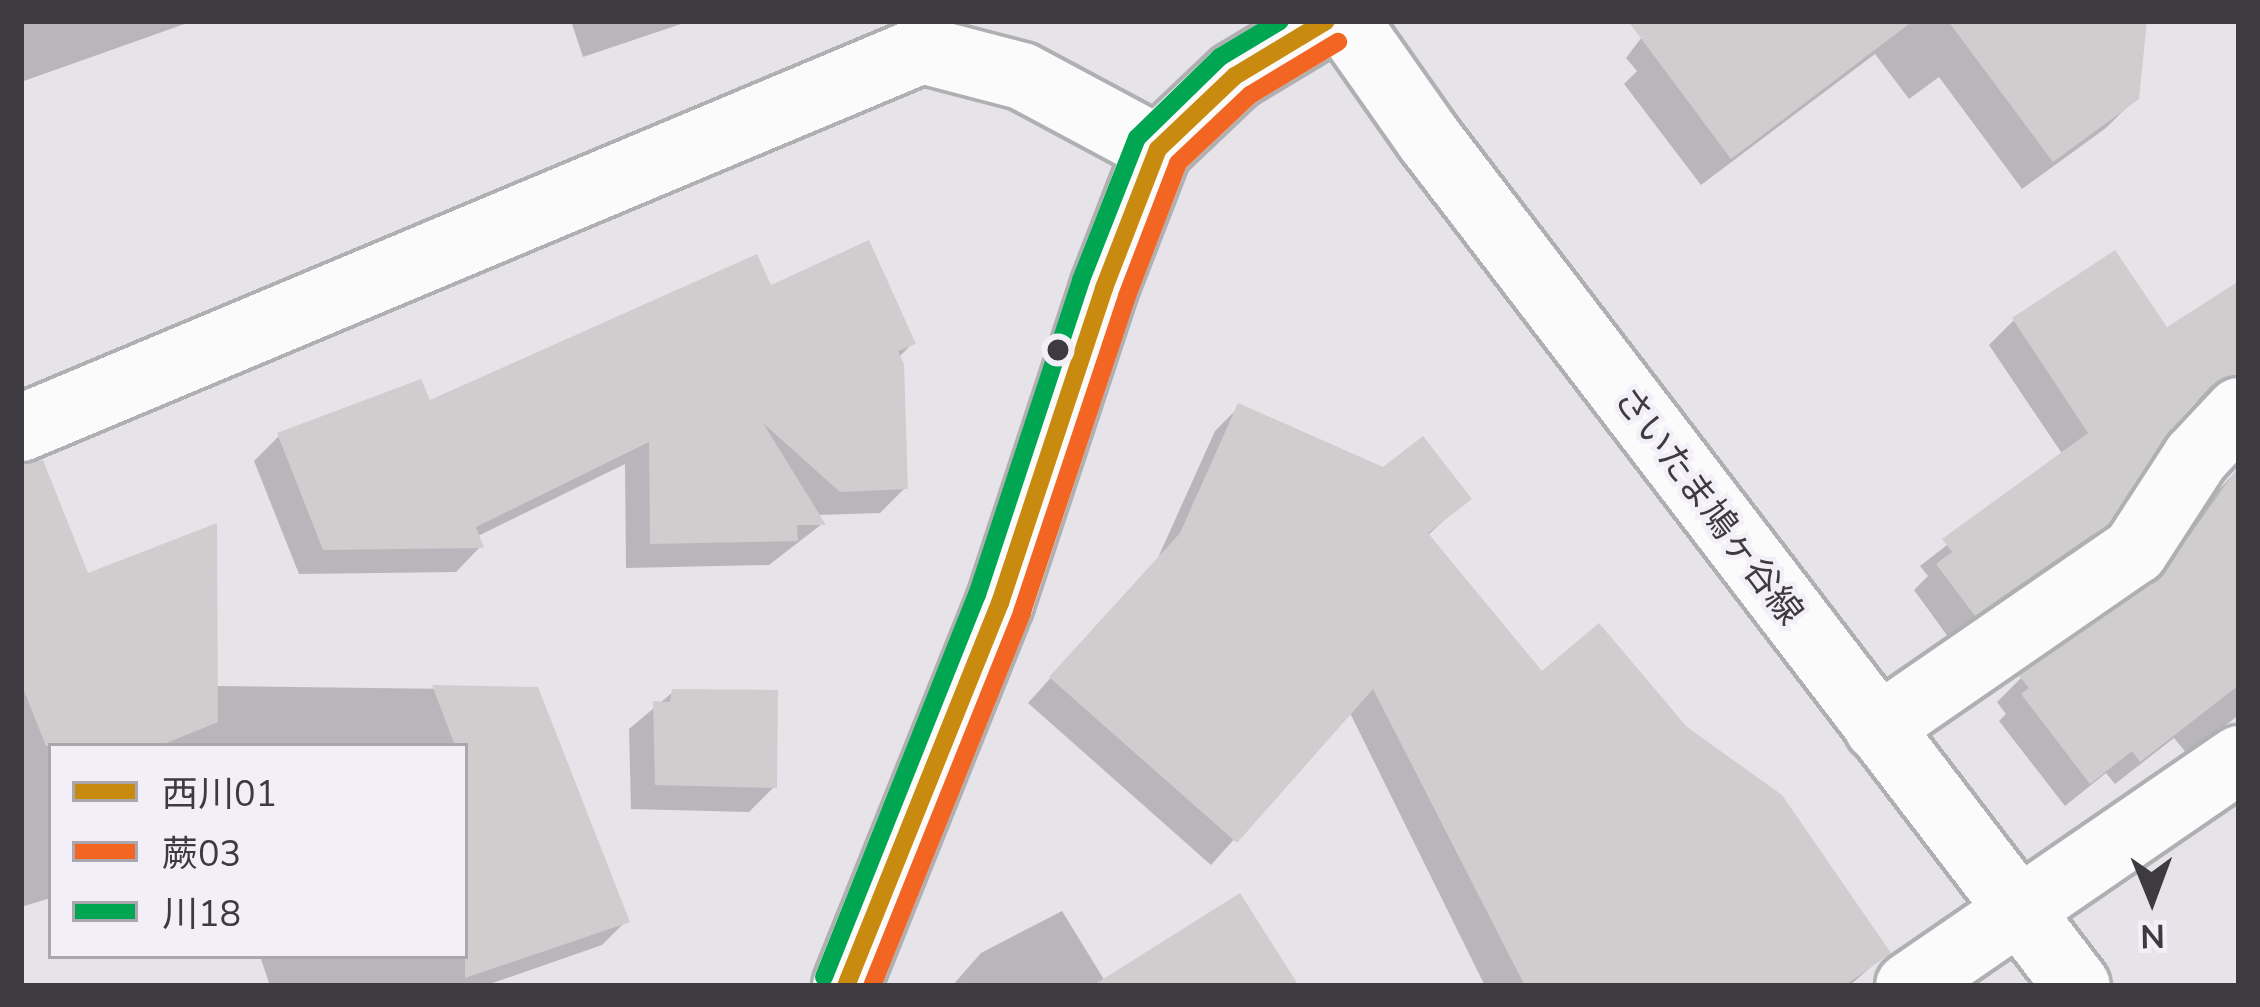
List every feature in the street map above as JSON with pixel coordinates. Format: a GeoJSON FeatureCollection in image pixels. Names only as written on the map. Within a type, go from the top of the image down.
{"type":"FeatureCollection","features":[{"type":"Feature","properties":{"kind":"main road"},"geometry":{"type":"LineString","coordinates":[[846,986],[1000,603],[1104,288],[1158,149],[1235,76],[1326,21]]}},
{"type":"Feature","properties":{"kind":"main road","name":"さいたま鳩ヶ谷線"},"geometry":{"type":"LineString","coordinates":[[1346,21],[1429,140],[2077,986]]}},
{"type":"Feature","properties":{"kind":"main road"},"geometry":{"type":"LineString","coordinates":[[21,428],[922,50],[1022,76],[1158,149]]}},
{"type":"Feature","properties":{"kind":"main road"},"geometry":{"type":"LineString","coordinates":[[1878,728],[2135,550],[2196,457],[2239,411]]}},
{"type":"Feature","properties":{"kind":"main road"},"geometry":{"type":"LineString","coordinates":[[1909,986],[2239,759]]}},
{"type":"Feature","properties":{"kind":"building"},"geometry":{"type":"Polygon","coordinates":[[[1628,21],[1913,21],[1731,159],[1628,21]]]}},
{"type":"Feature","properties":{"kind":"building"},"geometry":{"type":"Polygon","coordinates":[[[1948,21],[2147,21],[2139,99],[2053,162],[1948,21]]]}},
{"type":"Feature","properties":{"kind":"building"},"geometry":{"type":"Polygon","coordinates":[[[869,240],[916,344],[898,351],[904,364],[908,489],[840,492],[763,423],[826,525],[797,525],[798,541],[650,544],[649,442],[476,527],[484,548],[323,550],[277,433],[421,379],[430,400],[757,254],[771,285],[869,240]]]}},
{"type":"Feature","properties":{"kind":"building"},"geometry":{"type":"Polygon","coordinates":[[[2115,250],[2167,327],[2239,281],[2239,375],[2212,385],[2168,432],[2108,524],[1975,616],[1936,564],[1952,552],[1942,539],[2088,433],[2012,318],[2115,250]]]}},
{"type":"Feature","properties":{"kind":"building"},"geometry":{"type":"Polygon","coordinates":[[[1238,403],[1383,467],[1423,436],[1472,499],[1428,533],[1542,671],[1599,623],[1687,727],[1782,795],[1891,953],[1844,986],[1525,986],[1373,689],[1237,843],[1049,677],[1180,533],[1238,403]]]}},
{"type":"Feature","properties":{"kind":"building"},"geometry":{"type":"Polygon","coordinates":[[[43,460],[88,573],[217,523],[218,722],[166,743],[46,746],[21,683],[21,465],[43,460]]]}},
{"type":"Feature","properties":{"kind":"building"},"geometry":{"type":"Polygon","coordinates":[[[2239,466],[2239,685],[2140,762],[2132,751],[2090,784],[2021,694],[2029,688],[2019,676],[2157,581],[2239,466]]]}},
{"type":"Feature","properties":{"kind":"building"},"geometry":{"type":"Polygon","coordinates":[[[432,685],[538,687],[630,922],[465,978],[468,743],[454,743],[432,685]]]}},
{"type":"Feature","properties":{"kind":"building"},"geometry":{"type":"Polygon","coordinates":[[[672,689],[778,690],[777,788],[655,785],[653,701],[670,702],[672,689]]]}},
{"type":"Feature","properties":{"kind":"building"},"geometry":{"type":"Polygon","coordinates":[[[1240,893],[1299,986],[1092,986],[1240,893]]]}},
{"type":"Feature","properties":{"kind":"transit line","name":"川18"},"geometry":{"type":"LineString","coordinates":[[824,977],[977,595],[1081,280],[1137,138],[1220,57],[1280,21]]}},
{"type":"Feature","properties":{"kind":"transit line","name":"西川01"},"geometry":{"type":"LineString","coordinates":[[846,986],[1000,603],[1104,288],[1158,149],[1235,76],[1326,21]]}},
{"type":"Feature","properties":{"kind":"transit line","name":"蕨03"},"geometry":{"type":"LineString","coordinates":[[872,986],[1022,612],[1127,296],[1178,163],[1250,95],[1338,42]]}}]}
